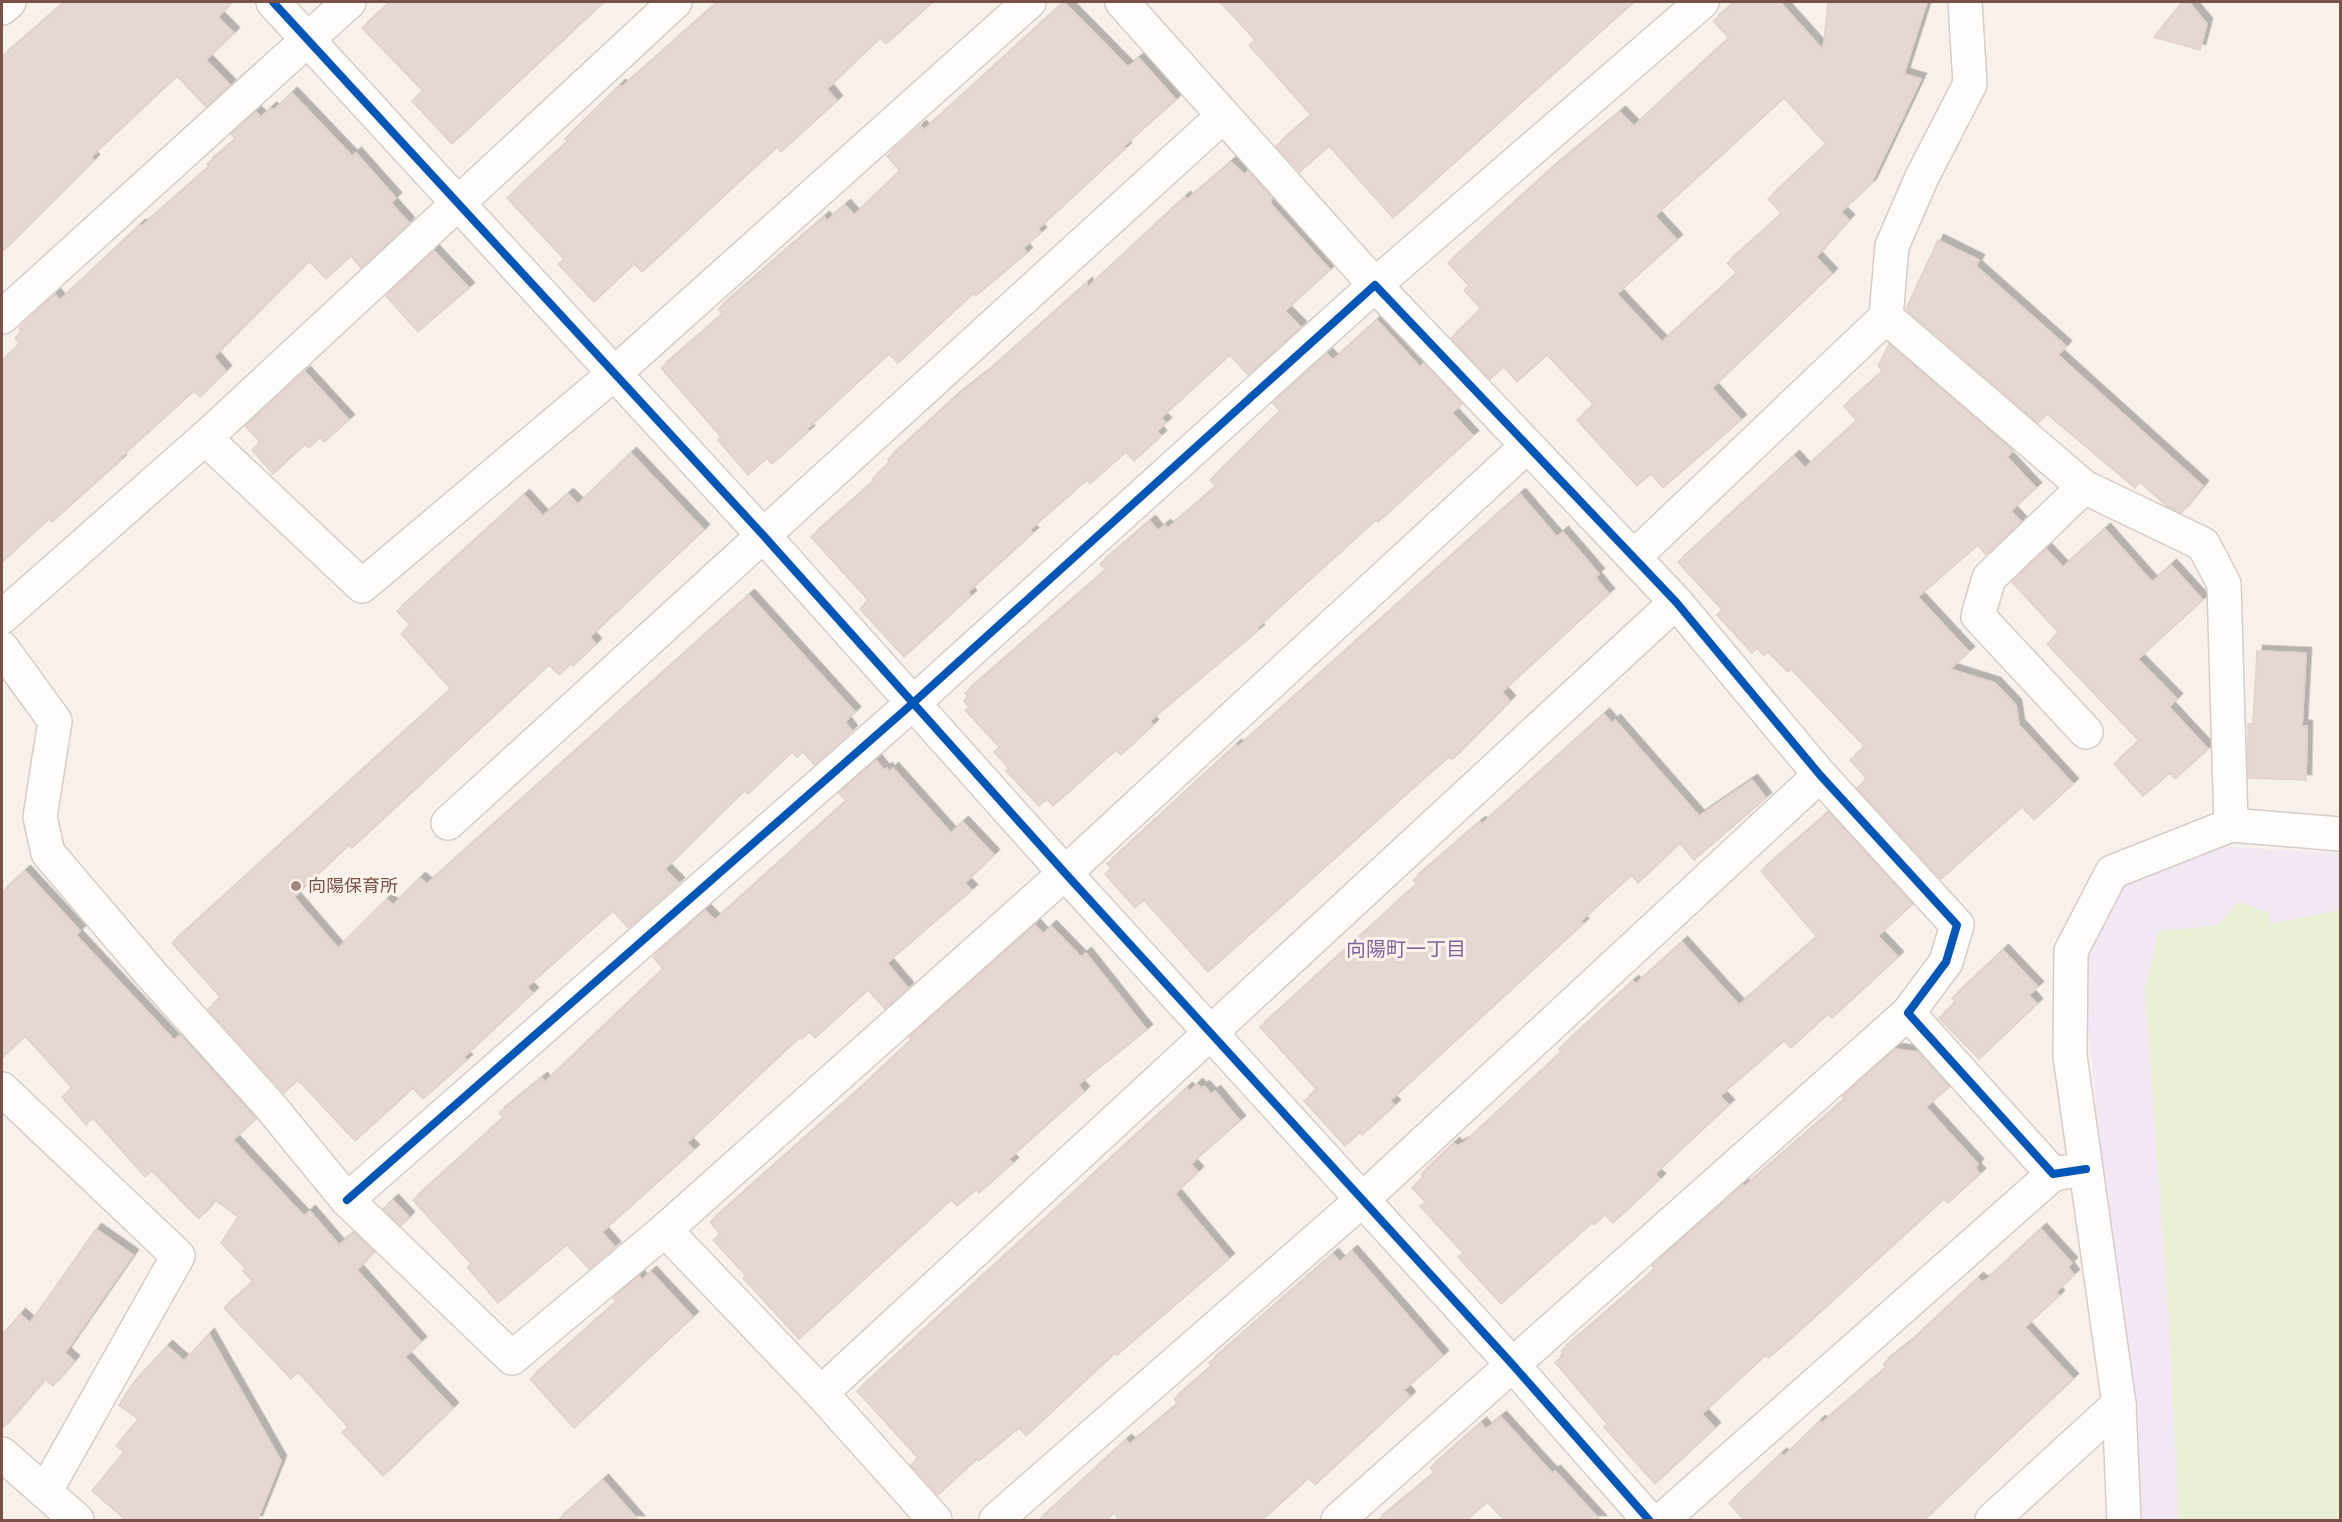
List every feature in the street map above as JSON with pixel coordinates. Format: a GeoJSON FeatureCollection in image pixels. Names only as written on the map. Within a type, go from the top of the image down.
{"type":"FeatureCollection","features":[{"type":"Feature","properties":{"kind":"street"},"geometry":{"type":"LineString","coordinates":[[2,8],[9,2]]}},
{"type":"Feature","properties":{"kind":"street"},"geometry":{"type":"LineString","coordinates":[[273,2],[616,372],[1065,873],[1512,1364],[1650,1521]]}},
{"type":"Feature","properties":{"kind":"street"},"geometry":{"type":"LineString","coordinates":[[2,316],[349,2]]}},
{"type":"Feature","properties":{"kind":"street"},"geometry":{"type":"LineString","coordinates":[[2,617],[205,438],[675,2]]}},
{"type":"Feature","properties":{"kind":"street"},"geometry":{"type":"LineString","coordinates":[[205,438],[362,586],[616,372],[1029,2]]}},
{"type":"Feature","properties":{"kind":"street"},"geometry":{"type":"LineString","coordinates":[[1122,2],[1375,285],[1526,447],[1676,602],[1820,775],[1957,925],[1946,963],[1908,1013],[1338,1521]]}},
{"type":"Feature","properties":{"kind":"street"},"geometry":{"type":"LineString","coordinates":[[347,1200],[913,703],[1375,285],[1702,2]]}},
{"type":"Feature","properties":{"kind":"street"},"geometry":{"type":"LineString","coordinates":[[1634,557],[1886,317],[1892,246],[1922,177],[1970,84],[1965,2]]}},
{"type":"Feature","properties":{"kind":"street"},"geometry":{"type":"LineString","coordinates":[[448,823],[1223,116]]}},
{"type":"Feature","properties":{"kind":"street"},"geometry":{"type":"LineString","coordinates":[[1886,317],[2084,487],[2203,544],[2224,584],[2231,825]]}},
{"type":"Feature","properties":{"kind":"street"},"geometry":{"type":"LineString","coordinates":[[2,648],[55,721],[40,817],[48,853],[151,974],[270,1106],[347,1200],[512,1358],[665,1230],[1065,873],[1526,447]]}},
{"type":"Feature","properties":{"kind":"street"},"geometry":{"type":"LineString","coordinates":[[2084,487],[1989,578],[1978,616],[2086,732]]}},
{"type":"Feature","properties":{"kind":"street"},"geometry":{"type":"LineString","coordinates":[[821,1393],[1676,602]]}},
{"type":"Feature","properties":{"kind":"street"},"geometry":{"type":"LineString","coordinates":[[996,1521],[1362,1200],[1820,775]]}},
{"type":"Feature","properties":{"kind":"street"},"geometry":{"type":"LineString","coordinates":[[2124,1521],[2119,1404],[2070,1056],[2071,951],[2112,872],[2231,825],[2340,834]]}},
{"type":"Feature","properties":{"kind":"street"},"geometry":{"type":"LineString","coordinates":[[1908,1013],[2053,1174]]}},
{"type":"Feature","properties":{"kind":"street"},"geometry":{"type":"LineString","coordinates":[[2,1089],[178,1256],[45,1492]]}},
{"type":"Feature","properties":{"kind":"street"},"geometry":{"type":"LineString","coordinates":[[1662,1521],[2053,1174],[2086,1169]]}},
{"type":"Feature","properties":{"kind":"street"},"geometry":{"type":"LineString","coordinates":[[665,1230],[821,1393],[935,1521]]}},
{"type":"Feature","properties":{"kind":"street"},"geometry":{"type":"LineString","coordinates":[[1992,1521],[2119,1404]]}},
{"type":"Feature","properties":{"kind":"street"},"geometry":{"type":"LineString","coordinates":[[2,1454],[76,1521]]}},
{"type":"Feature","properties":{"kind":"shaded area"},"geometry":{"type":"Polygon","coordinates":[[[2212,846],[2340,853],[2340,1520],[2141,1520],[2131,1377],[2107,1207],[2083,979],[2086,953],[2119,889],[2157,859],[2212,846]]]}},
{"type":"Feature","properties":{"kind":"green space"},"geometry":{"type":"Polygon","coordinates":[[[2239,902],[2270,913],[2271,924],[2340,910],[2340,1520],[2179,1520],[2169,1317],[2145,989],[2159,931],[2217,926],[2239,902]]]}},
{"type":"Feature","properties":{"kind":"building"},"geometry":{"type":"Polygon","coordinates":[[[65,2],[232,2],[218,17],[234,33],[206,60],[230,85],[206,107],[177,76],[91,157],[94,160],[2,252],[2,57],[65,2]]]}},
{"type":"Feature","properties":{"kind":"building"},"geometry":{"type":"Polygon","coordinates":[[[390,2],[604,2],[452,144],[412,101],[423,91],[362,28],[390,2]]]}},
{"type":"Feature","properties":{"kind":"building"},"geometry":{"type":"Polygon","coordinates":[[[718,2],[933,2],[886,44],[880,38],[827,89],[837,101],[781,152],[777,147],[642,272],[634,264],[594,302],[558,264],[564,259],[507,198],[568,141],[565,139],[620,85],[622,87],[718,2]]]}},
{"type":"Feature","properties":{"kind":"building"},"geometry":{"type":"Polygon","coordinates":[[[1064,2],[1128,67],[1139,58],[1176,100],[1124,146],[1126,148],[1038,229],[1041,233],[1023,248],[1027,253],[976,296],[974,293],[898,363],[889,354],[772,464],[767,458],[748,475],[718,440],[721,437],[661,368],[723,314],[718,309],[824,217],[827,221],[845,205],[854,215],[900,171],[887,156],[921,126],[924,130],[1064,2]]]}},
{"type":"Feature","properties":{"kind":"building"},"geometry":{"type":"Polygon","coordinates":[[[1220,2],[1634,2],[1393,218],[1329,146],[1300,172],[1276,146],[1311,115],[1249,45],[1255,40],[1220,2]]]}},
{"type":"Feature","properties":{"kind":"building"},"geometry":{"type":"Polygon","coordinates":[[[1736,2],[1780,2],[1823,50],[1828,2],[1927,2],[1904,74],[1921,79],[1871,184],[1841,212],[1849,220],[1816,257],[1832,274],[1712,388],[1741,420],[1663,488],[1651,474],[1637,486],[1577,420],[1594,405],[1547,355],[1517,382],[1504,367],[1490,379],[1451,338],[1481,309],[1464,290],[1469,286],[1448,263],[1550,170],[1620,112],[1634,126],[1729,38],[1713,21],[1736,2]],[[1784,98],[1655,216],[1677,240],[1617,294],[1662,342],[1737,273],[1727,263],[1782,214],[1768,199],[1826,144],[1784,98]]]}},
{"type":"Feature","properties":{"kind":"building"},"geometry":{"type":"Polygon","coordinates":[[[2182,2],[2189,2],[2207,24],[2200,50],[2154,37],[2182,2]]]}},
{"type":"Feature","properties":{"kind":"building"},"geometry":{"type":"Polygon","coordinates":[[[292,93],[352,156],[356,153],[396,198],[391,203],[409,223],[361,268],[351,256],[326,279],[309,261],[214,357],[226,371],[200,397],[194,391],[52,522],[49,519],[2,562],[2,361],[20,343],[15,338],[21,331],[19,328],[55,294],[60,300],[140,225],[142,226],[209,167],[207,164],[236,139],[231,134],[256,112],[261,117],[271,108],[274,110],[292,93]]]}},
{"type":"Feature","properties":{"kind":"building"},"geometry":{"type":"Polygon","coordinates":[[[1231,162],[1245,175],[1248,171],[1272,198],[1270,203],[1330,270],[1285,311],[1301,327],[1248,375],[1230,355],[1161,418],[1166,423],[1157,431],[1161,436],[1134,461],[1126,452],[1090,484],[1087,480],[1030,530],[1033,533],[968,592],[971,596],[904,657],[860,609],[868,600],[811,537],[874,481],[872,479],[890,462],[888,459],[953,399],[986,373],[1087,283],[1087,288],[1185,197],[1187,200],[1231,162]]]}},
{"type":"Feature","properties":{"kind":"building"},"geometry":{"type":"Polygon","coordinates":[[[1938,240],[1979,260],[1976,266],[2066,346],[2058,355],[2203,486],[2181,513],[2168,507],[2140,482],[2135,488],[2047,414],[2038,423],[1906,309],[1938,240]]]}},
{"type":"Feature","properties":{"kind":"building"},"geometry":{"type":"Polygon","coordinates":[[[434,251],[469,288],[418,332],[386,296],[434,251]]]}},
{"type":"Feature","properties":{"kind":"building"},"geometry":{"type":"Polygon","coordinates":[[[1377,320],[1420,367],[1424,363],[1462,404],[1452,413],[1473,436],[1378,522],[1376,520],[1257,628],[1259,630],[1150,721],[1153,725],[1121,755],[1116,750],[1053,806],[1047,799],[1039,806],[1006,771],[1009,769],[994,752],[999,747],[965,710],[969,707],[964,701],[968,696],[965,693],[1106,570],[1100,564],[1150,521],[1158,531],[1165,525],[1168,528],[1216,487],[1210,480],[1280,411],[1273,403],[1327,354],[1333,360],[1377,320]]]}},
{"type":"Feature","properties":{"kind":"building"},"geometry":{"type":"Polygon","coordinates":[[[1889,344],[2013,451],[2007,457],[2036,488],[2011,511],[2021,522],[1986,555],[1978,545],[1918,597],[1969,652],[1950,669],[1995,683],[2016,705],[2019,725],[2073,784],[2034,820],[2022,807],[1941,879],[1857,788],[1867,779],[1850,760],[1865,747],[1791,669],[1788,672],[1768,652],[1764,656],[1757,648],[1752,653],[1717,615],[1722,610],[1678,562],[1794,456],[1805,468],[1857,421],[1844,406],[1883,371],[1878,366],[1889,344]]]}},
{"type":"Feature","properties":{"kind":"building"},"geometry":{"type":"Polygon","coordinates":[[[305,372],[349,420],[324,442],[321,437],[309,448],[305,444],[273,474],[252,450],[260,442],[245,426],[305,372]]]}},
{"type":"Feature","properties":{"kind":"building"},"geometry":{"type":"Polygon","coordinates":[[[631,453],[704,530],[590,637],[596,644],[573,666],[571,664],[559,675],[549,665],[352,848],[349,845],[294,897],[338,948],[387,899],[393,905],[420,878],[427,884],[749,595],[855,712],[845,722],[852,731],[814,765],[803,752],[797,757],[792,752],[748,794],[744,791],[665,869],[679,883],[628,928],[613,911],[527,987],[533,993],[464,1057],[467,1060],[423,1099],[413,1088],[355,1141],[298,1080],[284,1093],[208,1009],[221,998],[172,943],[451,689],[401,634],[410,625],[397,611],[524,495],[543,516],[568,494],[578,504],[631,453]]]}},
{"type":"Feature","properties":{"kind":"building"},"geometry":{"type":"Polygon","coordinates":[[[1520,494],[1557,537],[1563,532],[1599,574],[1595,577],[1609,594],[1502,692],[1510,701],[1453,759],[1448,758],[1426,777],[1208,972],[1144,900],[1135,908],[1105,874],[1111,868],[1107,864],[1236,745],[1238,747],[1520,494]]]}},
{"type":"Feature","properties":{"kind":"building"},"geometry":{"type":"Polygon","coordinates":[[[2105,529],[2152,582],[2171,565],[2203,600],[2138,659],[2177,699],[2169,707],[2208,749],[2175,779],[2170,773],[2143,796],[2114,764],[2139,741],[2047,644],[2059,633],[2012,582],[2046,549],[2063,567],[2105,529]]]}},
{"type":"Feature","properties":{"kind":"building"},"geometry":{"type":"Polygon","coordinates":[[[2257,651],[2306,653],[2302,726],[2307,726],[2306,780],[2248,778],[2248,724],[2253,724],[2257,651]]]}},
{"type":"Feature","properties":{"kind":"building"},"geometry":{"type":"Polygon","coordinates":[[[1604,714],[1612,723],[1615,720],[1699,816],[1752,780],[1766,798],[1694,860],[1680,843],[1638,883],[1632,875],[1581,921],[1583,924],[1390,1101],[1395,1105],[1362,1135],[1360,1132],[1345,1146],[1304,1101],[1317,1090],[1260,1027],[1417,884],[1413,880],[1480,822],[1482,824],[1604,714]]]}},
{"type":"Feature","properties":{"kind":"building"},"geometry":{"type":"Polygon","coordinates":[[[876,760],[884,770],[887,768],[889,772],[893,768],[951,833],[963,822],[994,855],[965,883],[972,890],[887,963],[908,988],[885,1009],[868,990],[815,1038],[810,1032],[802,1039],[800,1037],[687,1143],[694,1150],[602,1232],[615,1247],[589,1269],[567,1245],[498,1303],[467,1267],[471,1264],[413,1200],[503,1118],[499,1113],[542,1078],[545,1082],[663,969],[653,957],[705,910],[715,920],[846,801],[839,793],[876,760]]]}},
{"type":"Feature","properties":{"kind":"building"},"geometry":{"type":"Polygon","coordinates":[[[1829,812],[1913,904],[1878,936],[1898,957],[1832,1018],[1828,1014],[1791,1048],[1784,1041],[1720,1096],[1729,1105],[1655,1174],[1660,1179],[1613,1223],[1605,1215],[1594,1225],[1592,1223],[1501,1304],[1458,1257],[1463,1253],[1420,1206],[1425,1202],[1412,1188],[1423,1177],[1421,1174],[1454,1143],[1457,1146],[1465,1142],[1562,1052],[1559,1049],[1633,981],[1636,984],[1682,942],[1739,1005],[1817,937],[1761,871],[1829,812]]]}},
{"type":"Feature","properties":{"kind":"building"},"geometry":{"type":"Polygon","coordinates":[[[25,871],[80,931],[76,935],[174,1040],[180,1035],[256,1119],[233,1140],[304,1216],[310,1211],[339,1245],[354,1233],[374,1252],[357,1270],[421,1342],[405,1357],[453,1408],[383,1476],[342,1432],[348,1427],[298,1372],[291,1379],[224,1308],[253,1282],[243,1271],[246,1269],[221,1243],[238,1217],[215,1200],[199,1219],[152,1171],[145,1177],[93,1118],[86,1125],[62,1097],[72,1088],[25,1036],[2,1058],[2,892],[25,871]]]}},
{"type":"Feature","properties":{"kind":"building"},"geometry":{"type":"Polygon","coordinates":[[[1035,925],[1043,934],[1051,926],[1081,957],[1086,953],[1147,1030],[1078,1085],[1084,1092],[1009,1159],[1013,1163],[979,1193],[976,1190],[957,1206],[951,1200],[799,1339],[743,1278],[746,1276],[713,1240],[720,1234],[710,1222],[856,1092],[911,1040],[909,1037],[1035,925]]]}},
{"type":"Feature","properties":{"kind":"building"},"geometry":{"type":"Polygon","coordinates":[[[2003,950],[2038,987],[2029,995],[2037,1004],[1979,1059],[1939,1018],[1956,1002],[1952,998],[2003,950]]]}},
{"type":"Feature","properties":{"kind":"building"},"geometry":{"type":"Polygon","coordinates":[[[1895,1049],[1918,1052],[1949,1087],[1926,1107],[1978,1164],[1975,1168],[1980,1174],[1948,1203],[1944,1199],[1793,1337],[1769,1358],[1766,1355],[1702,1414],[1715,1428],[1655,1484],[1604,1427],[1607,1424],[1555,1362],[1564,1355],[1561,1351],[1642,1281],[1654,1269],[1652,1266],[1743,1185],[1744,1187],[1845,1099],[1843,1096],[1895,1049]]]}},
{"type":"Feature","properties":{"kind":"building"},"geometry":{"type":"Polygon","coordinates":[[[1197,1084],[1201,1088],[1204,1086],[1211,1094],[1215,1091],[1240,1121],[1191,1164],[1198,1172],[1175,1194],[1229,1259],[1117,1355],[1115,1353],[1026,1436],[1019,1428],[979,1461],[977,1459],[938,1495],[911,1465],[918,1458],[857,1391],[1187,1088],[1190,1091],[1197,1084]]]}},
{"type":"Feature","properties":{"kind":"building"},"geometry":{"type":"Polygon","coordinates":[[[393,1200],[409,1217],[401,1226],[383,1209],[393,1200]]]}},
{"type":"Feature","properties":{"kind":"building"},"geometry":{"type":"Polygon","coordinates":[[[96,1229],[133,1255],[65,1353],[74,1361],[53,1386],[45,1379],[2,1429],[2,1335],[20,1314],[30,1323],[96,1229]]]}},
{"type":"Feature","properties":{"kind":"building"},"geometry":{"type":"Polygon","coordinates":[[[2041,1229],[2072,1263],[2068,1267],[2074,1275],[2056,1292],[2059,1296],[2025,1327],[2073,1379],[1923,1521],[1745,1521],[1729,1503],[1781,1454],[1784,1456],[1820,1421],[1822,1423],[1886,1368],[1883,1364],[1909,1343],[1978,1278],[1982,1282],[1986,1280],[2041,1229]]]}},
{"type":"Feature","properties":{"kind":"building"},"geometry":{"type":"Polygon","coordinates":[[[1352,1251],[1443,1356],[1404,1390],[1410,1397],[1315,1485],[1309,1478],[1261,1521],[1120,1521],[1114,1513],[1105,1521],[1038,1521],[1126,1440],[1130,1444],[1178,1404],[1174,1399],[1212,1366],[1209,1363],[1333,1254],[1340,1262],[1352,1251]]]}},
{"type":"Feature","properties":{"kind":"building"},"geometry":{"type":"Polygon","coordinates":[[[651,1272],[693,1317],[574,1428],[530,1379],[616,1302],[613,1298],[639,1276],[642,1280],[651,1272]]]}},
{"type":"Feature","properties":{"kind":"building"},"geometry":{"type":"Polygon","coordinates":[[[209,1334],[281,1461],[257,1521],[127,1521],[92,1491],[124,1452],[116,1446],[138,1419],[119,1405],[133,1383],[167,1346],[184,1361],[209,1334]]]}},
{"type":"Feature","properties":{"kind":"building"},"geometry":{"type":"Polygon","coordinates":[[[1501,1417],[1552,1473],[1555,1471],[1601,1521],[1505,1521],[1487,1502],[1466,1521],[1377,1521],[1435,1473],[1430,1468],[1481,1423],[1486,1429],[1501,1417]]]}},
{"type":"Feature","properties":{"kind":"building"},"geometry":{"type":"Polygon","coordinates":[[[603,1480],[639,1521],[557,1521],[603,1480]]]}},
{"type":"Feature","properties":{"kind":"cycle path"},"geometry":{"type":"LineString","coordinates":[[273,2],[763,535],[1065,873],[1512,1364],[1649,1520]]}},
{"type":"Feature","properties":{"kind":"cycle path"},"geometry":{"type":"LineString","coordinates":[[347,1200],[913,703],[1375,285],[1676,602],[1820,775],[1957,925],[1946,962],[1908,1013],[2053,1174],[2086,1169]]}},
{"type":"Feature","properties":{"kind":"place","name":"向陽保育所"},"geometry":{"type":"Point","coordinates":[296,886]}},
{"type":"Feature","properties":{"kind":"district","name":"向陽町一丁目"},"geometry":{"type":"Point","coordinates":[1406,949]}}]}
